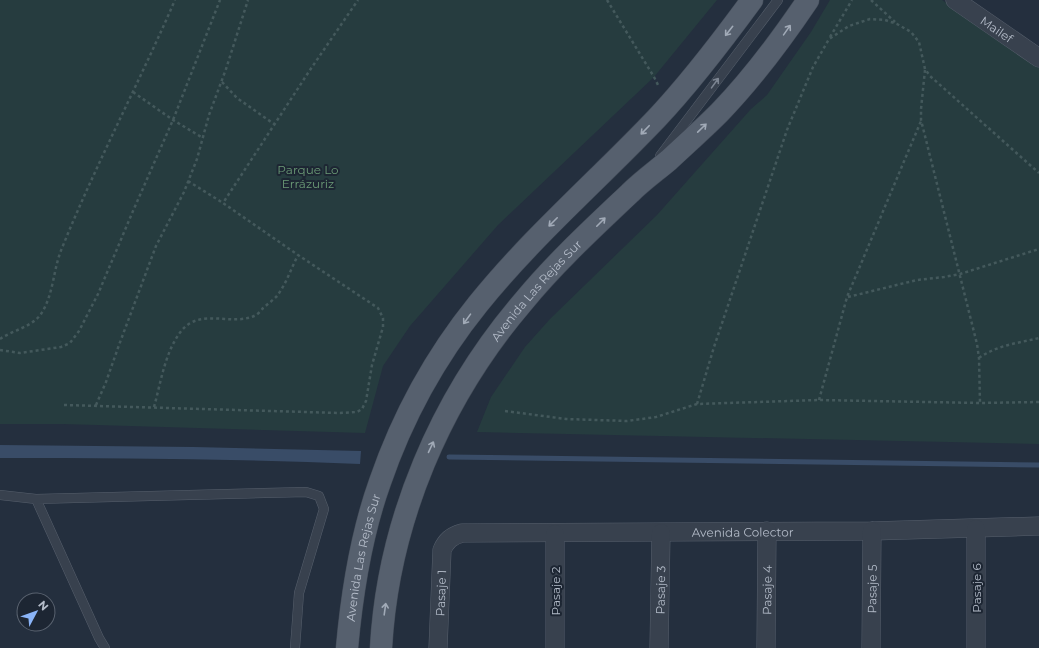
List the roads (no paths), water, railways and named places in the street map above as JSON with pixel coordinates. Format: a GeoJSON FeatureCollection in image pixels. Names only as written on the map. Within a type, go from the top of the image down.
{"type":"FeatureCollection","features":[{"type":"Feature","properties":{"kind":"main road","name":"Avenida Las Rejas Sur"},"geometry":{"type":"LineString","coordinates":[[347,648],[354,587],[361,552],[380,482],[406,420],[432,372],[454,337],[502,274],[656,119],[697,72],[752,0]]}},
{"type":"Feature","properties":{"kind":"main road","name":"Avenida Las Rejas Sur"},"geometry":{"type":"LineString","coordinates":[[381,648],[390,576],[406,513],[416,483],[429,451],[450,407],[480,359],[523,301],[564,258],[632,192],[694,137],[740,90],[778,43],[808,0]]}},
{"type":"Feature","properties":{"kind":"street","name":"Mailef"},"geometry":{"type":"LineString","coordinates":[[955,0],[1039,58]]}},
{"type":"Feature","properties":{"kind":"street","name":"Avenida Colector"},"geometry":{"type":"LineString","coordinates":[[448,540],[462,533],[555,534],[872,531],[1039,526]]}},
{"type":"Feature","properties":{"kind":"street","name":"Pasaje 6"},"geometry":{"type":"LineString","coordinates":[[976,528],[976,648]]}},
{"type":"Feature","properties":{"kind":"street","name":"Pasaje 4"},"geometry":{"type":"LineString","coordinates":[[766,648],[767,531]]}},
{"type":"Feature","properties":{"kind":"street","name":"Pasaje 5"},"geometry":{"type":"LineString","coordinates":[[871,648],[872,531]]}},
{"type":"Feature","properties":{"kind":"street","name":"Pasaje 3"},"geometry":{"type":"LineString","coordinates":[[659,648],[661,533]]}},
{"type":"Feature","properties":{"kind":"street","name":"Pasaje 2"},"geometry":{"type":"LineString","coordinates":[[555,534],[555,648]]}},
{"type":"Feature","properties":{"kind":"street","name":"Pasaje 1"},"geometry":{"type":"LineString","coordinates":[[438,648],[441,556],[444,545],[448,540]]}},
{"type":"Feature","properties":{"kind":"lane"},"geometry":{"type":"LineString","coordinates":[[632,192],[686,123],[778,0]]}},
{"type":"Feature","properties":{"kind":"lane"},"geometry":{"type":"LineString","coordinates":[[0,495],[36,499],[306,492],[319,496],[324,509],[299,594],[295,648]]}},
{"type":"Feature","properties":{"kind":"lane"},"geometry":{"type":"LineString","coordinates":[[36,499],[99,638],[105,648]]}},
{"type":"Feature","properties":{"kind":"water"},"geometry":{"type":"Polygon","coordinates":[[[0,445],[194,447],[361,451],[360,464],[180,459],[0,458],[0,445]]]}},
{"type":"Feature","properties":{"kind":"waterway"},"geometry":{"type":"LineString","coordinates":[[449,457],[1039,465]]}},
{"type":"Feature","properties":{"kind":"park label","name":"Parque Lo Errázuriz"},"geometry":{"type":"Point","coordinates":[308,176]}}]}
